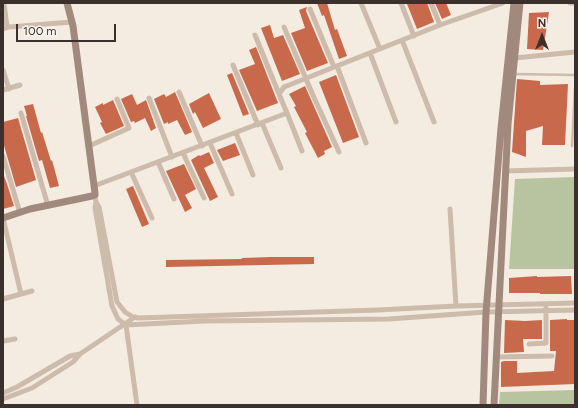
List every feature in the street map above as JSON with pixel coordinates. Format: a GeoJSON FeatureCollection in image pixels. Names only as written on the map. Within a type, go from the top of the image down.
{"type":"FeatureCollection","features":[{"type":"Feature","properties":{"kind":"street"},"geometry":{"type":"LineString","coordinates":[[4,3],[5,28],[73,27]]}},
{"type":"Feature","properties":{"kind":"street"},"geometry":{"type":"LineString","coordinates":[[67,3],[73,27],[96,208],[112,306],[118,319],[126,325],[204,321],[361,320],[545,304],[575,303]]}},
{"type":"Feature","properties":{"kind":"street"},"geometry":{"type":"LineString","coordinates":[[361,3],[380,49]]}},
{"type":"Feature","properties":{"kind":"street"},"geometry":{"type":"LineString","coordinates":[[401,3],[414,36]]}},
{"type":"Feature","properties":{"kind":"street"},"geometry":{"type":"LineString","coordinates":[[431,3],[440,26]]}},
{"type":"Feature","properties":{"kind":"street"},"geometry":{"type":"LineString","coordinates":[[279,94],[284,87],[306,78],[402,40],[503,3]]}},
{"type":"Feature","properties":{"kind":"street"},"geometry":{"type":"LineString","coordinates":[[483,405],[487,309],[507,101],[514,3]]}},
{"type":"Feature","properties":{"kind":"street"},"geometry":{"type":"LineString","coordinates":[[494,405],[507,101],[513,74],[520,3]]}},
{"type":"Feature","properties":{"kind":"street"},"geometry":{"type":"LineString","coordinates":[[570,3],[575,3]]}},
{"type":"Feature","properties":{"kind":"street"},"geometry":{"type":"LineString","coordinates":[[310,9],[366,143]]}},
{"type":"Feature","properties":{"kind":"street"},"geometry":{"type":"LineString","coordinates":[[284,27],[339,152]]}},
{"type":"Feature","properties":{"kind":"street"},"geometry":{"type":"LineString","coordinates":[[254,35],[302,151]]}},
{"type":"Feature","properties":{"kind":"street"},"geometry":{"type":"LineString","coordinates":[[402,40],[434,122]]}},
{"type":"Feature","properties":{"kind":"street"},"geometry":{"type":"LineString","coordinates":[[514,58],[575,52]]}},
{"type":"Feature","properties":{"kind":"street"},"geometry":{"type":"LineString","coordinates":[[370,53],[396,122]]}},
{"type":"Feature","properties":{"kind":"street"},"geometry":{"type":"LineString","coordinates":[[233,66],[281,168]]}},
{"type":"Feature","properties":{"kind":"street"},"geometry":{"type":"LineString","coordinates":[[3,70],[6,89],[20,85]]}},
{"type":"Feature","properties":{"kind":"street"},"geometry":{"type":"LineString","coordinates":[[179,92],[202,146]]}},
{"type":"Feature","properties":{"kind":"street"},"geometry":{"type":"LineString","coordinates":[[149,98],[172,157]]}},
{"type":"Feature","properties":{"kind":"street"},"geometry":{"type":"LineString","coordinates":[[89,146],[129,128],[117,99]]}},
{"type":"Feature","properties":{"kind":"street"},"geometry":{"type":"LineString","coordinates":[[21,113],[48,206]]}},
{"type":"Feature","properties":{"kind":"street"},"geometry":{"type":"LineString","coordinates":[[94,186],[287,114]]}},
{"type":"Feature","properties":{"kind":"street"},"geometry":{"type":"LineString","coordinates":[[236,133],[254,175]]}},
{"type":"Feature","properties":{"kind":"street"},"geometry":{"type":"LineString","coordinates":[[210,143],[232,194]]}},
{"type":"Feature","properties":{"kind":"street"},"geometry":{"type":"LineString","coordinates":[[183,153],[204,198]]}},
{"type":"Feature","properties":{"kind":"street"},"geometry":{"type":"LineString","coordinates":[[3,156],[20,213]]}},
{"type":"Feature","properties":{"kind":"street"},"geometry":{"type":"LineString","coordinates":[[158,162],[174,199]]}},
{"type":"Feature","properties":{"kind":"street"},"geometry":{"type":"LineString","coordinates":[[505,171],[575,169]]}},
{"type":"Feature","properties":{"kind":"street"},"geometry":{"type":"LineString","coordinates":[[131,172],[152,218]]}},
{"type":"Feature","properties":{"kind":"street"},"geometry":{"type":"LineString","coordinates":[[95,199],[99,207],[117,302],[125,312],[135,317],[360,311],[456,306],[487,309]]}},
{"type":"Feature","properties":{"kind":"street"},"geometry":{"type":"LineString","coordinates":[[21,294],[3,218],[48,206],[95,199]]}},
{"type":"Feature","properties":{"kind":"street"},"geometry":{"type":"LineString","coordinates":[[450,210],[456,306]]}},
{"type":"Feature","properties":{"kind":"street"},"geometry":{"type":"LineString","coordinates":[[3,299],[32,291]]}},
{"type":"Feature","properties":{"kind":"street"},"geometry":{"type":"LineString","coordinates":[[529,344],[546,344],[545,304]]}},
{"type":"Feature","properties":{"kind":"street"},"geometry":{"type":"LineString","coordinates":[[498,308],[575,310]]}},
{"type":"Feature","properties":{"kind":"street"},"geometry":{"type":"LineString","coordinates":[[378,310],[378,319]]}},
{"type":"Feature","properties":{"kind":"street"},"geometry":{"type":"LineString","coordinates":[[360,311],[361,320]]}},
{"type":"Feature","properties":{"kind":"street"},"geometry":{"type":"LineString","coordinates":[[3,399],[32,388],[73,362],[80,354],[126,325],[135,317]]}},
{"type":"Feature","properties":{"kind":"street"},"geometry":{"type":"LineString","coordinates":[[126,325],[137,405]]}},
{"type":"Feature","properties":{"kind":"street"},"geometry":{"type":"LineString","coordinates":[[3,340],[15,339]]}},
{"type":"Feature","properties":{"kind":"street"},"geometry":{"type":"LineString","coordinates":[[3,393],[17,387],[70,356],[80,354]]}},
{"type":"Feature","properties":{"kind":"street"},"geometry":{"type":"LineString","coordinates":[[496,357],[552,356]]}},
{"type":"Feature","properties":{"kind":"lane"},"geometry":{"type":"LineString","coordinates":[[513,74],[575,75]]}},
{"type":"Feature","properties":{"kind":"lane"},"geometry":{"type":"LineString","coordinates":[[572,146],[575,88]]}},
{"type":"Feature","properties":{"kind":"green space"},"geometry":{"type":"Polygon","coordinates":[[[575,177],[575,269],[509,269],[515,179],[575,177]]]}},
{"type":"Feature","properties":{"kind":"green space"},"geometry":{"type":"Polygon","coordinates":[[[575,390],[575,405],[499,405],[500,392],[575,390]]]}},
{"type":"Feature","properties":{"kind":"building"},"geometry":{"type":"Polygon","coordinates":[[[317,3],[327,3],[335,30],[337,29],[347,56],[339,59],[324,15],[322,16],[317,3]]]}},
{"type":"Feature","properties":{"kind":"building"},"geometry":{"type":"Polygon","coordinates":[[[427,3],[434,22],[417,29],[407,4],[427,3]]]}},
{"type":"Feature","properties":{"kind":"building"},"geometry":{"type":"Polygon","coordinates":[[[435,3],[446,3],[451,15],[442,19],[435,3]]]}},
{"type":"Feature","properties":{"kind":"building"},"geometry":{"type":"Polygon","coordinates":[[[307,7],[306,11],[328,63],[307,71],[291,33],[305,28],[299,10],[307,7]]]}},
{"type":"Feature","properties":{"kind":"building"},"geometry":{"type":"Polygon","coordinates":[[[549,12],[543,50],[527,49],[529,13],[549,12]]]}},
{"type":"Feature","properties":{"kind":"building"},"geometry":{"type":"Polygon","coordinates":[[[270,25],[274,38],[283,35],[300,74],[282,81],[261,28],[270,25]]]}},
{"type":"Feature","properties":{"kind":"building"},"geometry":{"type":"Polygon","coordinates":[[[256,47],[278,103],[257,111],[239,70],[255,64],[249,50],[256,47]]]}},
{"type":"Feature","properties":{"kind":"building"},"geometry":{"type":"Polygon","coordinates":[[[232,73],[249,114],[243,116],[227,75],[232,73]]]}},
{"type":"Feature","properties":{"kind":"building"},"geometry":{"type":"Polygon","coordinates":[[[336,75],[359,137],[343,143],[319,82],[336,75]]]}},
{"type":"Feature","properties":{"kind":"building"},"geometry":{"type":"Polygon","coordinates":[[[517,79],[540,81],[540,85],[568,84],[565,145],[542,145],[543,126],[526,131],[526,157],[512,152],[517,79]]]}},
{"type":"Feature","properties":{"kind":"building"},"geometry":{"type":"Polygon","coordinates":[[[305,86],[332,147],[324,151],[325,154],[318,158],[305,133],[307,132],[289,94],[305,86]]]}},
{"type":"Feature","properties":{"kind":"building"},"geometry":{"type":"Polygon","coordinates":[[[175,92],[192,132],[185,135],[177,120],[164,124],[154,99],[164,94],[166,97],[175,92]]]}},
{"type":"Feature","properties":{"kind":"building"},"geometry":{"type":"Polygon","coordinates":[[[209,93],[221,119],[203,128],[195,112],[193,114],[189,104],[209,93]]]}},
{"type":"Feature","properties":{"kind":"building"},"geometry":{"type":"Polygon","coordinates":[[[132,94],[137,105],[146,100],[156,128],[151,131],[145,118],[135,123],[134,121],[131,122],[121,99],[132,94]]]}},
{"type":"Feature","properties":{"kind":"building"},"geometry":{"type":"Polygon","coordinates":[[[113,100],[124,126],[106,134],[100,123],[102,122],[95,107],[113,100]]]}},
{"type":"Feature","properties":{"kind":"building"},"geometry":{"type":"Polygon","coordinates":[[[33,104],[59,186],[50,188],[42,160],[39,161],[24,106],[33,104]]]}},
{"type":"Feature","properties":{"kind":"building"},"geometry":{"type":"Polygon","coordinates":[[[18,118],[36,180],[16,187],[3,142],[3,122],[18,118]]]}},
{"type":"Feature","properties":{"kind":"building"},"geometry":{"type":"Polygon","coordinates":[[[235,143],[240,155],[223,161],[217,150],[235,143]]]}},
{"type":"Feature","properties":{"kind":"building"},"geometry":{"type":"Polygon","coordinates":[[[209,152],[214,163],[204,168],[218,197],[210,201],[191,160],[199,155],[200,156],[209,152]]]}},
{"type":"Feature","properties":{"kind":"building"},"geometry":{"type":"Polygon","coordinates":[[[184,164],[196,189],[185,195],[192,208],[185,212],[166,171],[184,164]]]}},
{"type":"Feature","properties":{"kind":"building"},"geometry":{"type":"Polygon","coordinates":[[[3,176],[14,206],[3,209],[3,176]]]}},
{"type":"Feature","properties":{"kind":"building"},"geometry":{"type":"Polygon","coordinates":[[[133,186],[149,224],[142,227],[126,189],[133,186]]]}},
{"type":"Feature","properties":{"kind":"building"},"geometry":{"type":"Polygon","coordinates":[[[314,257],[314,264],[166,267],[166,260],[314,257]]]}},
{"type":"Feature","properties":{"kind":"building"},"geometry":{"type":"Polygon","coordinates":[[[571,276],[572,294],[509,293],[509,278],[571,276]]]}},
{"type":"Feature","properties":{"kind":"building"},"geometry":{"type":"Polygon","coordinates":[[[505,320],[542,320],[542,339],[523,339],[524,352],[504,353],[505,320]]]}},
{"type":"Feature","properties":{"kind":"building"},"geometry":{"type":"Polygon","coordinates":[[[550,320],[575,320],[575,384],[501,387],[501,362],[504,361],[517,361],[517,373],[554,371],[556,351],[550,351],[550,320]]]}}]}
